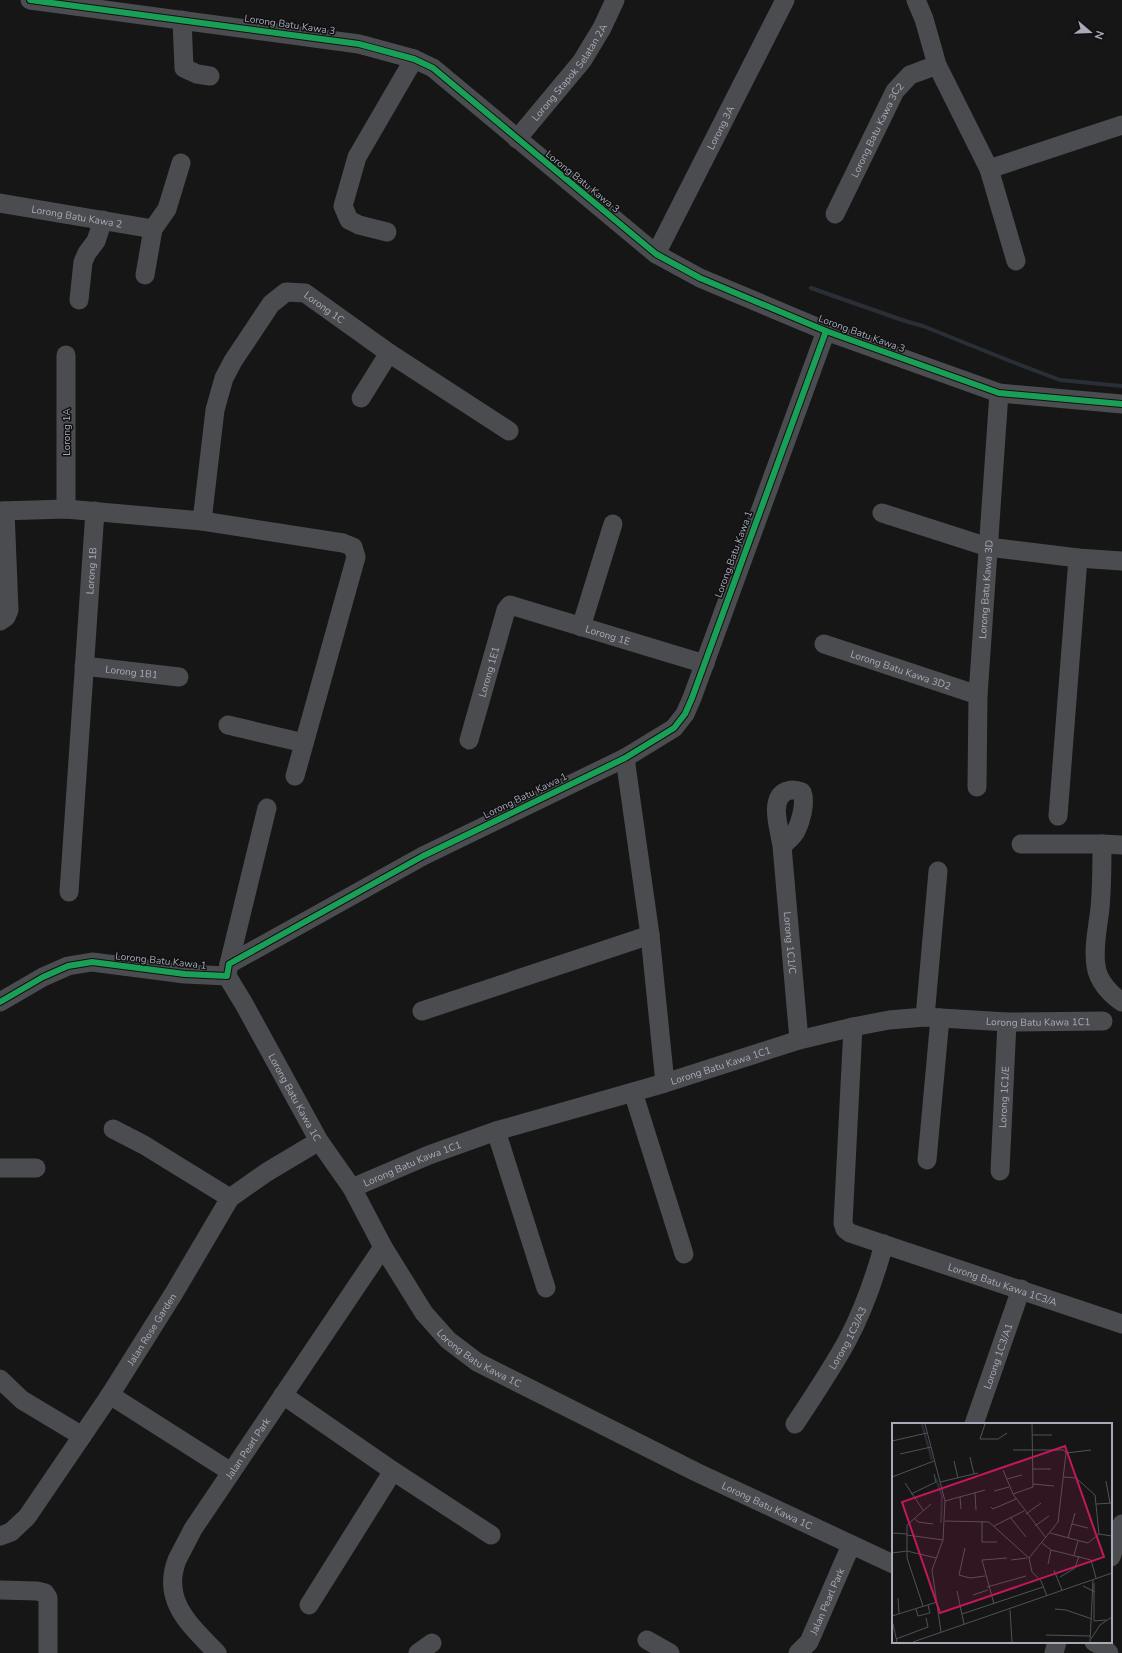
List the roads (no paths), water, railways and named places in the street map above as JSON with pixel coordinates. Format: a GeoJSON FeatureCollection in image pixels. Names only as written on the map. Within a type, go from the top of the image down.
{"type":"FeatureCollection","features":[{"type":"Feature","properties":{"kind":"street","name":"Lorong Batu Kawa 3"},"geometry":{"type":"LineString","coordinates":[[30,0],[109,5],[182,20],[359,44],[414,58],[433,68],[516,139],[656,254],[700,278],[826,331],[999,393],[1122,404]]}},
{"type":"Feature","properties":{"kind":"street","name":"Lorong Stapok Selatan 2A"},"geometry":{"type":"LineString","coordinates":[[516,139],[582,61],[602,28],[615,0]]}},
{"type":"Feature","properties":{"kind":"street","name":"Lorong 3A"},"geometry":{"type":"LineString","coordinates":[[656,254],[785,0]]}},
{"type":"Feature","properties":{"kind":"street"},"geometry":{"type":"LineString","coordinates":[[916,0],[924,19],[937,65],[989,169],[1016,261]]}},
{"type":"Feature","properties":{"kind":"street"},"geometry":{"type":"LineString","coordinates":[[182,20],[184,68],[197,74],[210,76]]}},
{"type":"Feature","properties":{"kind":"street"},"geometry":{"type":"LineString","coordinates":[[387,232],[359,225],[349,220],[343,206],[356,157],[414,58]]}},
{"type":"Feature","properties":{"kind":"street","name":"Lorong Batu Kawa 3C2"},"geometry":{"type":"LineString","coordinates":[[835,214],[895,91],[910,75],[937,65]]}},
{"type":"Feature","properties":{"kind":"street"},"geometry":{"type":"LineString","coordinates":[[989,169],[1122,124]]}},
{"type":"Feature","properties":{"kind":"street"},"geometry":{"type":"LineString","coordinates":[[145,275],[153,229],[167,209],[181,163]]}},
{"type":"Feature","properties":{"kind":"street","name":"Lorong Batu Kawa 2"},"geometry":{"type":"LineString","coordinates":[[0,203],[153,229]]}},
{"type":"Feature","properties":{"kind":"street"},"geometry":{"type":"LineString","coordinates":[[79,300],[83,262],[87,253],[96,241],[103,220]]}},
{"type":"Feature","properties":{"kind":"street","name":"Lorong 1C"},"geometry":{"type":"LineString","coordinates":[[202,521],[215,410],[224,378],[233,361],[271,304],[286,292],[305,293],[389,353],[509,431]]}},
{"type":"Feature","properties":{"kind":"street","name":"Lorong Batu Kawa 1"},"geometry":{"type":"LineString","coordinates":[[0,1002],[43,977],[68,966],[92,962],[185,974],[228,970],[424,856],[625,758],[674,728],[685,714],[692,698],[772,474],[826,331]]}},
{"type":"Feature","properties":{"kind":"street"},"geometry":{"type":"LineString","coordinates":[[361,398],[389,353]]}},
{"type":"Feature","properties":{"kind":"street","name":"Lorong 1A"},"geometry":{"type":"LineString","coordinates":[[66,355],[66,509]]}},
{"type":"Feature","properties":{"kind":"street","name":"Lorong Batu Kawa 3D"},"geometry":{"type":"LineString","coordinates":[[977,787],[978,695],[999,393]]}},
{"type":"Feature","properties":{"kind":"street"},"geometry":{"type":"LineString","coordinates":[[0,621],[6,617],[9,610],[2,511],[66,509],[202,521],[336,542],[353,547],[356,557],[295,776]]}},
{"type":"Feature","properties":{"kind":"street","name":"Lorong 1B"},"geometry":{"type":"LineString","coordinates":[[69,892],[95,511]]}},
{"type":"Feature","properties":{"kind":"street"},"geometry":{"type":"LineString","coordinates":[[882,513],[988,547],[1078,558],[1122,561]]}},
{"type":"Feature","properties":{"kind":"street"},"geometry":{"type":"LineString","coordinates":[[581,626],[613,524]]}},
{"type":"Feature","properties":{"kind":"street"},"geometry":{"type":"LineString","coordinates":[[1058,816],[1078,558]]}},
{"type":"Feature","properties":{"kind":"street","name":"Lorong 1E"},"geometry":{"type":"LineString","coordinates":[[510,605],[705,664]]}},
{"type":"Feature","properties":{"kind":"street","name":"Lorong 1E1"},"geometry":{"type":"LineString","coordinates":[[469,740],[506,610],[510,605]]}},
{"type":"Feature","properties":{"kind":"street","name":"Lorong Batu Kawa 3D2"},"geometry":{"type":"LineString","coordinates":[[824,644],[978,695]]}},
{"type":"Feature","properties":{"kind":"street","name":"Lorong 1B1"},"geometry":{"type":"LineString","coordinates":[[84,666],[179,677]]}},
{"type":"Feature","properties":{"kind":"street"},"geometry":{"type":"LineString","coordinates":[[228,725],[304,743]]}},
{"type":"Feature","properties":{"kind":"street"},"geometry":{"type":"LineString","coordinates":[[625,758],[650,935],[665,1083]]}},
{"type":"Feature","properties":{"kind":"street"},"geometry":{"type":"LineString","coordinates":[[228,970],[267,808]]}},
{"type":"Feature","properties":{"kind":"street"},"geometry":{"type":"LineString","coordinates":[[1021,844],[1122,845]]}},
{"type":"Feature","properties":{"kind":"street"},"geometry":{"type":"LineString","coordinates":[[1102,844],[1100,908],[1095,946],[1096,967],[1101,982],[1115,997],[1122,1002]]}},
{"type":"Feature","properties":{"kind":"street","name":"Lorong 1C1/C"},"geometry":{"type":"LineString","coordinates":[[782,846],[799,1040]]}},
{"type":"Feature","properties":{"kind":"street"},"geometry":{"type":"LineString","coordinates":[[927,1160],[938,871]]}},
{"type":"Feature","properties":{"kind":"street"},"geometry":{"type":"LineString","coordinates":[[422,1011],[650,935]]}},
{"type":"Feature","properties":{"kind":"street","name":"Lorong Batu Kawa 1C"},"geometry":{"type":"LineString","coordinates":[[228,970],[244,1004],[319,1141],[352,1188],[383,1247],[424,1313],[439,1332],[477,1362],[696,1472],[892,1564]]}},
{"type":"Feature","properties":{"kind":"street","name":"Lorong Batu Kawa 1C1"},"geometry":{"type":"LineString","coordinates":[[352,1188],[429,1155],[496,1130],[665,1083],[799,1040],[853,1027],[889,1020],[932,1018],[1006,1022],[1103,1021]]}},
{"type":"Feature","properties":{"kind":"street","name":"Lorong 1C1/E"},"geometry":{"type":"LineString","coordinates":[[1000,1171],[1006,1022]]}},
{"type":"Feature","properties":{"kind":"street","name":"Lorong Batu Kawa 1C3/A"},"geometry":{"type":"LineString","coordinates":[[853,1027],[843,1223],[845,1229],[850,1233],[1122,1324]]}},
{"type":"Feature","properties":{"kind":"street"},"geometry":{"type":"LineString","coordinates":[[633,1092],[684,1254]]}},
{"type":"Feature","properties":{"kind":"street"},"geometry":{"type":"LineString","coordinates":[[113,1129],[144,1145],[230,1198]]}},
{"type":"Feature","properties":{"kind":"street"},"geometry":{"type":"LineString","coordinates":[[496,1130],[546,1288]]}},
{"type":"Feature","properties":{"kind":"street","name":"Jalan Rose Garden"},"geometry":{"type":"LineString","coordinates":[[0,1536],[11,1532],[27,1517],[110,1395],[174,1294],[230,1198],[267,1172],[319,1141]]}},
{"type":"Feature","properties":{"kind":"street"},"geometry":{"type":"LineString","coordinates":[[0,1168],[36,1168]]}},
{"type":"Feature","properties":{"kind":"street","name":"Lorong 1C3/A3"},"geometry":{"type":"LineString","coordinates":[[794,1424],[822,1382],[847,1340],[879,1263],[884,1244]]}},
{"type":"Feature","properties":{"kind":"street","name":"Jalan Pearl Park"},"geometry":{"type":"LineString","coordinates":[[217,1653],[195,1630],[178,1609],[172,1583],[177,1561],[193,1529],[383,1247]]}},
{"type":"Feature","properties":{"kind":"street","name":"Lorong 1C3/A1"},"geometry":{"type":"LineString","coordinates":[[974,1423],[1021,1289]]}},
{"type":"Feature","properties":{"kind":"street"},"geometry":{"type":"LineString","coordinates":[[0,1379],[22,1400],[82,1436]]}},
{"type":"Feature","properties":{"kind":"street"},"geometry":{"type":"LineString","coordinates":[[110,1395],[231,1472]]}},
{"type":"Feature","properties":{"kind":"street"},"geometry":{"type":"LineString","coordinates":[[283,1395],[490,1536]]}},
{"type":"Feature","properties":{"kind":"street"},"geometry":{"type":"LineString","coordinates":[[309,1605],[393,1471]]}},
{"type":"Feature","properties":{"kind":"street"},"geometry":{"type":"LineString","coordinates":[[1112,1554],[1122,1524]]}},
{"type":"Feature","properties":{"kind":"street","name":"Jalan Pearl Park"},"geometry":{"type":"LineString","coordinates":[[798,1653],[809,1642],[851,1545]]}},
{"type":"Feature","properties":{"kind":"street"},"geometry":{"type":"LineString","coordinates":[[0,1590],[37,1591],[45,1593],[48,1598],[48,1653]]}},
{"type":"Feature","properties":{"kind":"street"},"geometry":{"type":"LineString","coordinates":[[647,1640],[670,1653]]}},
{"type":"Feature","properties":{"kind":"street"},"geometry":{"type":"LineString","coordinates":[[1054,1653],[1057,1643]]}},
{"type":"Feature","properties":{"kind":"street"},"geometry":{"type":"LineString","coordinates":[[1096,1643],[1102,1646],[1108,1653]]}},
{"type":"Feature","properties":{"kind":"waterway"},"geometry":{"type":"LineString","coordinates":[[811,288],[923,326],[1060,380],[1122,386]]}}]}
